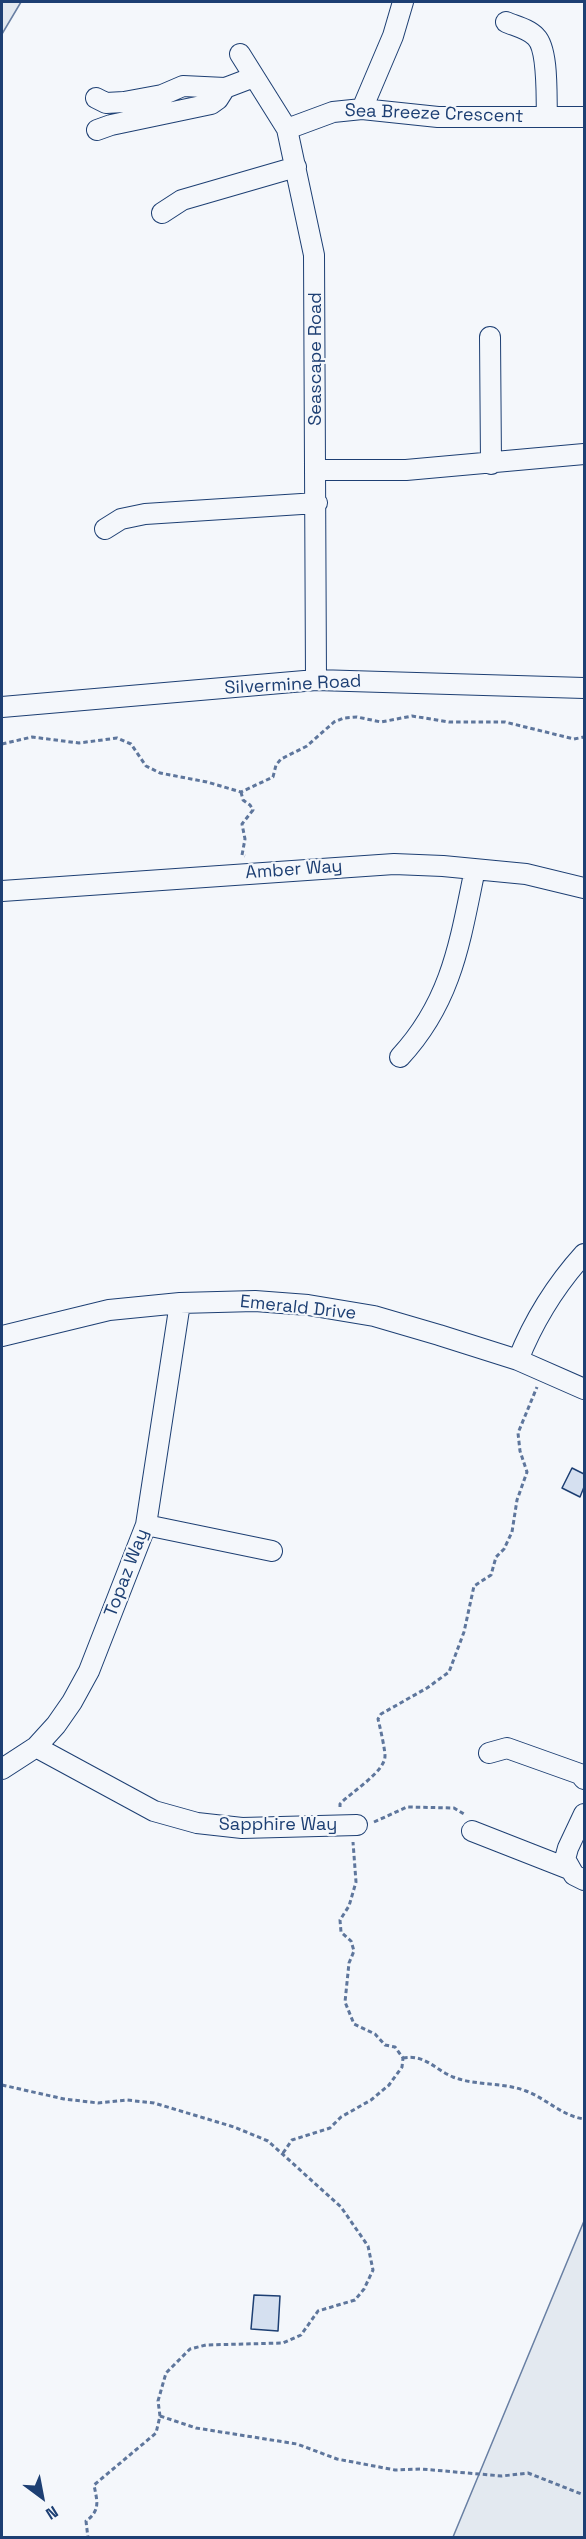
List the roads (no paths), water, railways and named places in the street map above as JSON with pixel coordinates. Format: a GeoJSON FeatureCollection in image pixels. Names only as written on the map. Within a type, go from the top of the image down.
{"type":"FeatureCollection","features":[{"type":"Feature","properties":{"kind":"street"},"geometry":{"type":"LineString","coordinates":[[362,109],[393,36],[403,2]]}},
{"type":"Feature","properties":{"kind":"street"},"geometry":{"type":"LineString","coordinates":[[506,22],[530,32],[541,44],[547,117]]}},
{"type":"Feature","properties":{"kind":"street","name":"Seascape Road"},"geometry":{"type":"LineString","coordinates":[[240,54],[286,129],[314,255],[317,470],[316,680]]}},
{"type":"Feature","properties":{"kind":"street"},"geometry":{"type":"LineString","coordinates":[[96,98],[106,103],[123,102],[162,95],[183,86],[225,88],[254,77]]}},
{"type":"Feature","properties":{"kind":"street"},"geometry":{"type":"LineString","coordinates":[[97,130],[211,104],[218,99],[225,88]]}},
{"type":"Feature","properties":{"kind":"street","name":"Sea Breeze Crescent"},"geometry":{"type":"LineString","coordinates":[[286,129],[333,112],[362,109],[438,117],[585,117]]}},
{"type":"Feature","properties":{"kind":"street"},"geometry":{"type":"LineString","coordinates":[[162,213],[182,200],[296,167]]}},
{"type":"Feature","properties":{"kind":"street"},"geometry":{"type":"LineString","coordinates":[[490,337],[491,464]]}},
{"type":"Feature","properties":{"kind":"street"},"geometry":{"type":"LineString","coordinates":[[317,470],[406,470],[585,454]]}},
{"type":"Feature","properties":{"kind":"street"},"geometry":{"type":"LineString","coordinates":[[105,529],[121,519],[133,516],[316,504]]}},
{"type":"Feature","properties":{"kind":"street","name":"Silvermine Road"},"geometry":{"type":"LineString","coordinates":[[2,707],[316,680],[585,688]]}},
{"type":"Feature","properties":{"kind":"street","name":"Amber Way"},"geometry":{"type":"LineString","coordinates":[[2,891],[394,864],[526,874],[585,888]]}},
{"type":"Feature","properties":{"kind":"street"},"geometry":{"type":"LineString","coordinates":[[400,1058],[419,1037],[447,987],[457,958],[475,869]]}},
{"type":"Feature","properties":{"kind":"street"},"geometry":{"type":"LineString","coordinates":[[518,1360],[544,1305],[569,1271],[585,1254]]}},
{"type":"Feature","properties":{"kind":"street","name":"Emerald Drive"},"geometry":{"type":"LineString","coordinates":[[2,1336],[109,1310],[180,1303],[255,1301],[374,1316],[518,1360],[585,1389]]}},
{"type":"Feature","properties":{"kind":"street","name":"Topaz Way"},"geometry":{"type":"LineString","coordinates":[[2,1769],[36,1748],[72,1702],[89,1671],[146,1525],[180,1303]]}},
{"type":"Feature","properties":{"kind":"street"},"geometry":{"type":"LineString","coordinates":[[146,1525],[273,1551]]}},
{"type":"Feature","properties":{"kind":"street","name":"Sapphire Way"},"geometry":{"type":"LineString","coordinates":[[36,1748],[154,1811],[197,1823],[242,1828],[350,1825]]}},
{"type":"Feature","properties":{"kind":"street"},"geometry":{"type":"LineString","coordinates":[[489,1753],[507,1748],[580,1774],[585,1779]]}},
{"type":"Feature","properties":{"kind":"street"},"geometry":{"type":"LineString","coordinates":[[577,1875],[565,1859],[585,1814]]}},
{"type":"Feature","properties":{"kind":"street"},"geometry":{"type":"LineString","coordinates":[[472,1831],[577,1875]]}}]}
